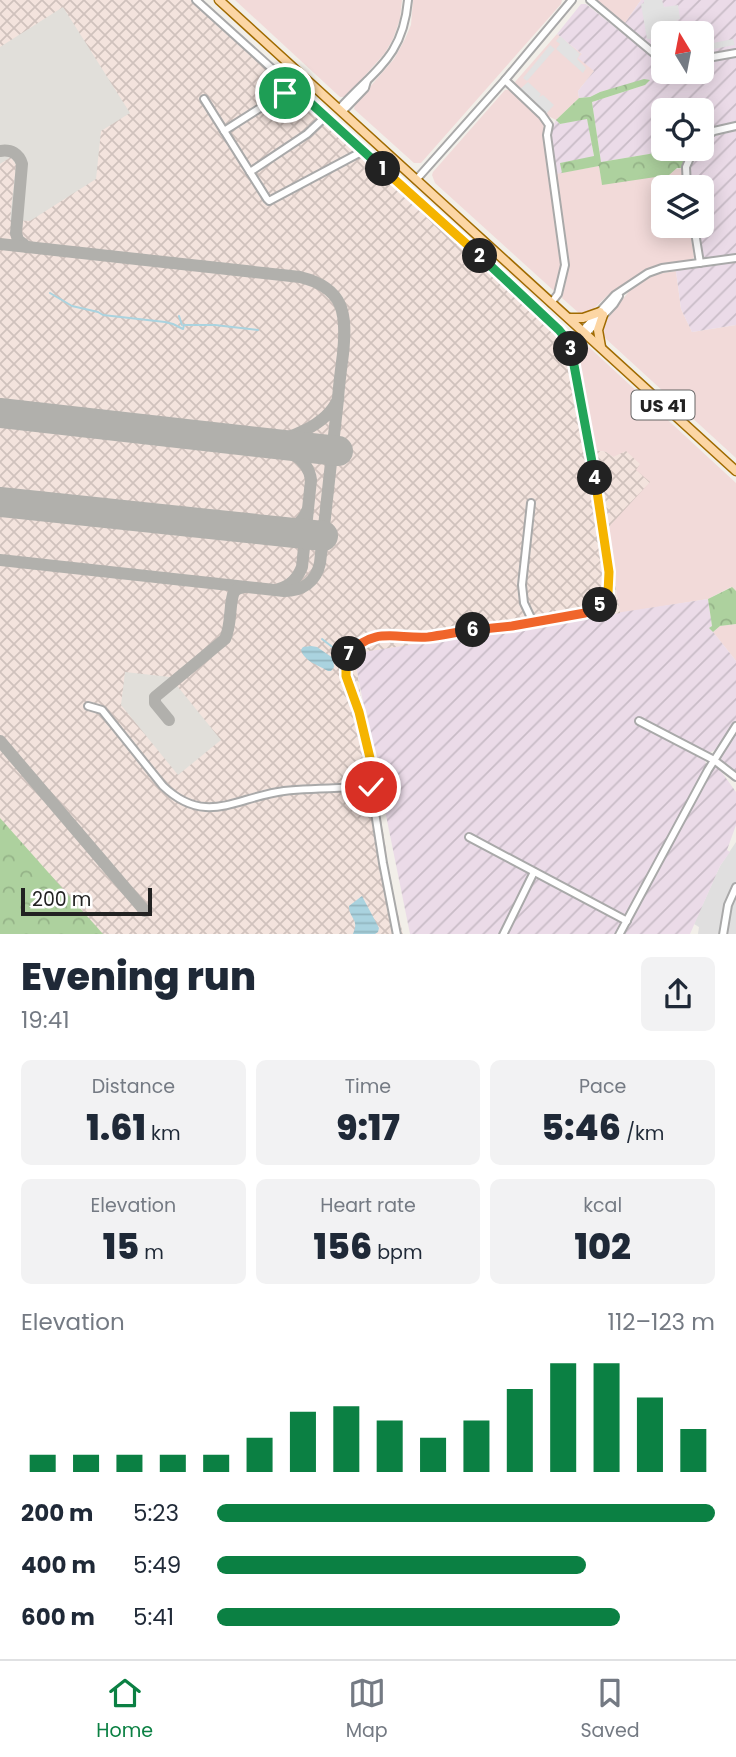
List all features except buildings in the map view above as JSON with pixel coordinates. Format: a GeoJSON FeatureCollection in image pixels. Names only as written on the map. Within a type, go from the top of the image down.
{"type":"FeatureCollection","features":[{"type":"Feature","properties":{"kind":"main road","name":"US 41"},"geometry":{"type":"LineString","coordinates":[[219,0],[736,471]]}},
{"type":"Feature","properties":{"kind":"main road"},"geometry":{"type":"LineString","coordinates":[[568,318],[601,314],[598,326],[601,348]]}},
{"type":"Feature","properties":{"kind":"street"},"geometry":{"type":"LineString","coordinates":[[196,0],[528,300],[559,330],[571,348],[609,572],[606,598],[585,613],[533,622],[426,637],[377,636],[369,638],[348,655],[346,676],[359,712],[370,758],[371,787],[397,934]]}},
{"type":"Feature","properties":{"kind":"street"},"geometry":{"type":"LineString","coordinates":[[341,111],[365,88],[367,81],[398,44],[408,0]]}},
{"type":"Feature","properties":{"kind":"street"},"geometry":{"type":"LineString","coordinates":[[590,0],[651,51]]}},
{"type":"Feature","properties":{"kind":"street"},"geometry":{"type":"LineString","coordinates":[[416,180],[505,80],[569,2]]}},
{"type":"Feature","properties":{"kind":"street"},"geometry":{"type":"LineString","coordinates":[[714,57],[736,53]]}},
{"type":"Feature","properties":{"kind":"street"},"geometry":{"type":"LineString","coordinates":[[505,80],[549,122],[547,135],[565,265],[559,290],[551,303]]}},
{"type":"Feature","properties":{"kind":"street"},"geometry":{"type":"LineString","coordinates":[[224,131],[293,87]]}},
{"type":"Feature","properties":{"kind":"street"},"geometry":{"type":"LineString","coordinates":[[204,99],[269,201],[363,151]]}},
{"type":"Feature","properties":{"kind":"street"},"geometry":{"type":"LineString","coordinates":[[250,172],[307,134],[325,117]]}},
{"type":"Feature","properties":{"kind":"street"},"geometry":{"type":"LineString","coordinates":[[714,131],[736,126]]}},
{"type":"Feature","properties":{"kind":"street"},"geometry":{"type":"LineString","coordinates":[[696,238],[700,263]]}},
{"type":"Feature","properties":{"kind":"street"},"geometry":{"type":"LineString","coordinates":[[584,332],[614,304],[620,292],[648,273],[662,268],[736,258]]}},
{"type":"Feature","properties":{"kind":"street"},"geometry":{"type":"LineString","coordinates":[[531,503],[522,585],[524,603],[533,622]]}},
{"type":"Feature","properties":{"kind":"street"},"geometry":{"type":"LineString","coordinates":[[88,706],[103,710],[163,786],[174,797],[194,806],[218,808],[285,791],[371,787]]}},
{"type":"Feature","properties":{"kind":"street"},"geometry":{"type":"LineString","coordinates":[[639,721],[714,760],[736,777]]}},
{"type":"Feature","properties":{"kind":"street"},"geometry":{"type":"LineString","coordinates":[[620,934],[714,760],[736,726]]}},
{"type":"Feature","properties":{"kind":"street"},"geometry":{"type":"LineString","coordinates":[[469,837],[627,921]]}},
{"type":"Feature","properties":{"kind":"street"},"geometry":{"type":"LineString","coordinates":[[503,934],[534,872]]}},
{"type":"Feature","properties":{"kind":"street"},"geometry":{"type":"LineString","coordinates":[[723,934],[728,905],[736,887]]}},
{"type":"Feature","properties":{"kind":"shaded area"},"geometry":{"type":"Polygon","coordinates":[[[0,0],[200,0],[574,340],[593,450],[606,452],[613,457],[626,451],[640,464],[636,470],[650,482],[606,530],[620,613],[363,652],[357,664],[357,672],[387,856],[384,859],[403,934],[0,934],[0,0]]]}},
{"type":"Feature","properties":{"kind":"shaded area"},"geometry":{"type":"Polygon","coordinates":[[[235,0],[402,0],[400,19],[385,53],[346,97],[340,97],[235,0]]]}},
{"type":"Feature","properties":{"kind":"shaded area"},"geometry":{"type":"Polygon","coordinates":[[[413,0],[562,0],[421,163],[414,163],[354,109],[355,104],[394,59],[405,39],[411,25],[413,0]]]}},
{"type":"Feature","properties":{"kind":"shaded area"},"geometry":{"type":"Polygon","coordinates":[[[596,0],[641,0],[625,23],[596,0]]]}},
{"type":"Feature","properties":{"kind":"shaded area"},"geometry":{"type":"Polygon","coordinates":[[[641,0],[736,0],[736,49],[714,53],[714,21],[651,21],[651,46],[625,23],[641,0]]]}},
{"type":"Feature","properties":{"kind":"shaded area"},"geometry":{"type":"Polygon","coordinates":[[[644,0],[662,0],[664,7],[678,5],[680,19],[676,20],[680,21],[651,21],[651,39],[647,39],[641,4],[644,0]]]}},
{"type":"Feature","properties":{"kind":"shaded area"},"geometry":{"type":"Polygon","coordinates":[[[581,4],[586,4],[651,56],[651,84],[714,84],[714,61],[736,57],[736,123],[714,127],[714,98],[651,98],[651,154],[601,162],[592,102],[645,85],[579,98],[578,91],[594,71],[578,58],[582,54],[557,34],[581,4]]]}},
{"type":"Feature","properties":{"kind":"shaded area"},"geometry":{"type":"Polygon","coordinates":[[[63,7],[130,113],[101,131],[96,179],[30,221],[10,220],[16,165],[11,157],[0,164],[0,47],[63,7]]]}},
{"type":"Feature","properties":{"kind":"shaded area"},"geometry":{"type":"Polygon","coordinates":[[[557,34],[582,54],[594,71],[578,91],[579,98],[556,120],[516,87],[515,82],[557,34]]]}},
{"type":"Feature","properties":{"kind":"shaded area"},"geometry":{"type":"Polygon","coordinates":[[[560,36],[580,54],[577,59],[586,68],[583,73],[556,49],[560,44],[556,41],[560,36]]]}},
{"type":"Feature","properties":{"kind":"shaded area"},"geometry":{"type":"Polygon","coordinates":[[[733,39],[735,45],[714,49],[714,43],[733,39]]]}},
{"type":"Feature","properties":{"kind":"shaded area"},"geometry":{"type":"Polygon","coordinates":[[[550,45],[555,49],[527,81],[523,78],[550,45]]]}},
{"type":"Feature","properties":{"kind":"shaded area"},"geometry":{"type":"Polygon","coordinates":[[[528,82],[541,94],[539,97],[543,95],[554,105],[546,114],[534,104],[536,100],[533,103],[519,90],[528,82]]]}},
{"type":"Feature","properties":{"kind":"shaded area"},"geometry":{"type":"Polygon","coordinates":[[[505,90],[509,90],[544,123],[543,138],[562,269],[556,289],[553,290],[435,183],[432,175],[505,90]]]}},
{"type":"Feature","properties":{"kind":"shaded area"},"geometry":{"type":"Polygon","coordinates":[[[587,118],[594,157],[561,163],[562,173],[554,174],[550,138],[556,120],[560,124],[587,118]]]}},
{"type":"Feature","properties":{"kind":"shaded area"},"geometry":{"type":"Polygon","coordinates":[[[736,131],[736,325],[692,332],[681,309],[676,271],[704,267],[700,238],[714,238],[714,175],[690,175],[693,161],[714,161],[715,136],[736,131]]]}},
{"type":"Feature","properties":{"kind":"shaded area"},"geometry":{"type":"Polygon","coordinates":[[[599,166],[602,184],[682,168],[682,175],[651,175],[651,238],[691,238],[694,257],[692,260],[646,269],[608,295],[590,312],[580,314],[562,298],[568,264],[554,174],[599,166]]]}},
{"type":"Feature","properties":{"kind":"shaded area"},"geometry":{"type":"Polygon","coordinates":[[[676,271],[681,309],[692,332],[736,325],[736,458],[604,337],[602,332],[602,326],[630,290],[651,275],[676,271]]]}},
{"type":"Feature","properties":{"kind":"shaded area"},"geometry":{"type":"Polygon","coordinates":[[[578,337],[736,483],[736,591],[731,587],[708,599],[620,613],[606,530],[613,457],[606,452],[593,450],[574,340],[578,337]]]}},
{"type":"Feature","properties":{"kind":"shaded area"},"geometry":{"type":"Polygon","coordinates":[[[708,599],[712,626],[710,628],[736,661],[736,721],[717,749],[709,753],[705,761],[706,764],[718,767],[736,792],[736,825],[727,850],[730,852],[720,866],[690,934],[410,934],[357,672],[357,664],[363,651],[708,599]]]}},
{"type":"Feature","properties":{"kind":"shaded area"},"geometry":{"type":"Polygon","coordinates":[[[736,624],[736,661],[713,632],[720,626],[736,624]]]}},
{"type":"Feature","properties":{"kind":"shaded area"},"geometry":{"type":"Polygon","coordinates":[[[125,672],[170,677],[221,740],[178,775],[121,705],[125,672]]]}},
{"type":"Feature","properties":{"kind":"shaded area"},"geometry":{"type":"Polygon","coordinates":[[[736,734],[736,772],[722,761],[721,757],[736,734]]]}},
{"type":"Feature","properties":{"kind":"shaded area"},"geometry":{"type":"Polygon","coordinates":[[[736,842],[736,934],[698,934],[699,927],[694,924],[720,866],[736,842]]]}},
{"type":"Feature","properties":{"kind":"green space"},"geometry":{"type":"Polygon","coordinates":[[[644,79],[650,80],[645,85],[592,102],[601,162],[651,154],[651,161],[684,161],[682,168],[677,168],[669,175],[651,175],[651,178],[602,185],[599,166],[562,173],[560,163],[594,156],[587,119],[560,124],[556,120],[579,98],[644,79]]]}},
{"type":"Feature","properties":{"kind":"green space"},"geometry":{"type":"Polygon","coordinates":[[[732,587],[736,591],[736,624],[720,626],[713,632],[709,628],[712,626],[708,599],[732,587]]]}},
{"type":"Feature","properties":{"kind":"green space"},"geometry":{"type":"Polygon","coordinates":[[[0,818],[103,934],[0,934],[0,818]]]}},
{"type":"Feature","properties":{"kind":"water"},"geometry":{"type":"Polygon","coordinates":[[[311,646],[333,658],[334,667],[331,671],[305,657],[301,650],[311,646]]]}},
{"type":"Feature","properties":{"kind":"water"},"geometry":{"type":"Polygon","coordinates":[[[362,896],[379,928],[375,934],[353,934],[355,922],[349,906],[362,896]]]}},
{"type":"Feature","properties":{"kind":"waterway"},"geometry":{"type":"LineString","coordinates":[[50,293],[72,306],[103,315],[165,322],[183,329],[184,325],[215,325],[258,330]]}},
{"type":"Feature","properties":{"kind":"waterway"},"geometry":{"type":"LineString","coordinates":[[179,316],[182,325]]}},
{"type":"Feature","properties":{"kind":"waterway"},"geometry":{"type":"LineString","coordinates":[[322,639],[344,656]]}},
{"type":"Feature","properties":{"kind":"taxiway"},"geometry":{"type":"LineString","coordinates":[[0,151],[14,153],[22,164],[16,233],[18,240],[27,247]]}},
{"type":"Feature","properties":{"kind":"taxiway"},"geometry":{"type":"LineString","coordinates":[[0,244],[300,277],[315,282],[334,296],[343,315],[344,340],[338,399]]}},
{"type":"Feature","properties":{"kind":"taxiway"},"geometry":{"type":"LineString","coordinates":[[0,560],[284,591],[302,587],[312,580],[320,563],[338,399],[325,417],[306,430],[283,439],[262,442]]}},
{"type":"Feature","properties":{"kind":"taxiway"},"geometry":{"type":"LineString","coordinates":[[264,443],[300,459],[311,480],[302,567],[293,581],[279,589]]}},
{"type":"Feature","properties":{"kind":"taxiway"},"geometry":{"type":"LineString","coordinates":[[278,531],[296,526],[307,511]]}},
{"type":"Feature","properties":{"kind":"taxiway"},"geometry":{"type":"LineString","coordinates":[[169,720],[155,703],[155,697],[225,639],[234,592],[244,587]]}},
{"type":"Feature","properties":{"kind":"taxiway"},"geometry":{"type":"LineString","coordinates":[[0,741],[145,911]]}},
{"type":"Feature","properties":{"kind":"runway"},"geometry":{"type":"LineString","coordinates":[[0,413],[338,451]]}},
{"type":"Feature","properties":{"kind":"runway"},"geometry":{"type":"LineString","coordinates":[[0,502],[323,536]]}},
{"type":"Feature","properties":{"kind":"route"},"geometry":{"type":"LineString","coordinates":[[285,93],[293,87],[528,300],[568,341],[573,354],[609,572],[606,598],[585,613],[426,637],[377,636],[358,645],[348,655],[346,676],[359,712],[370,758],[371,787]]}}]}
